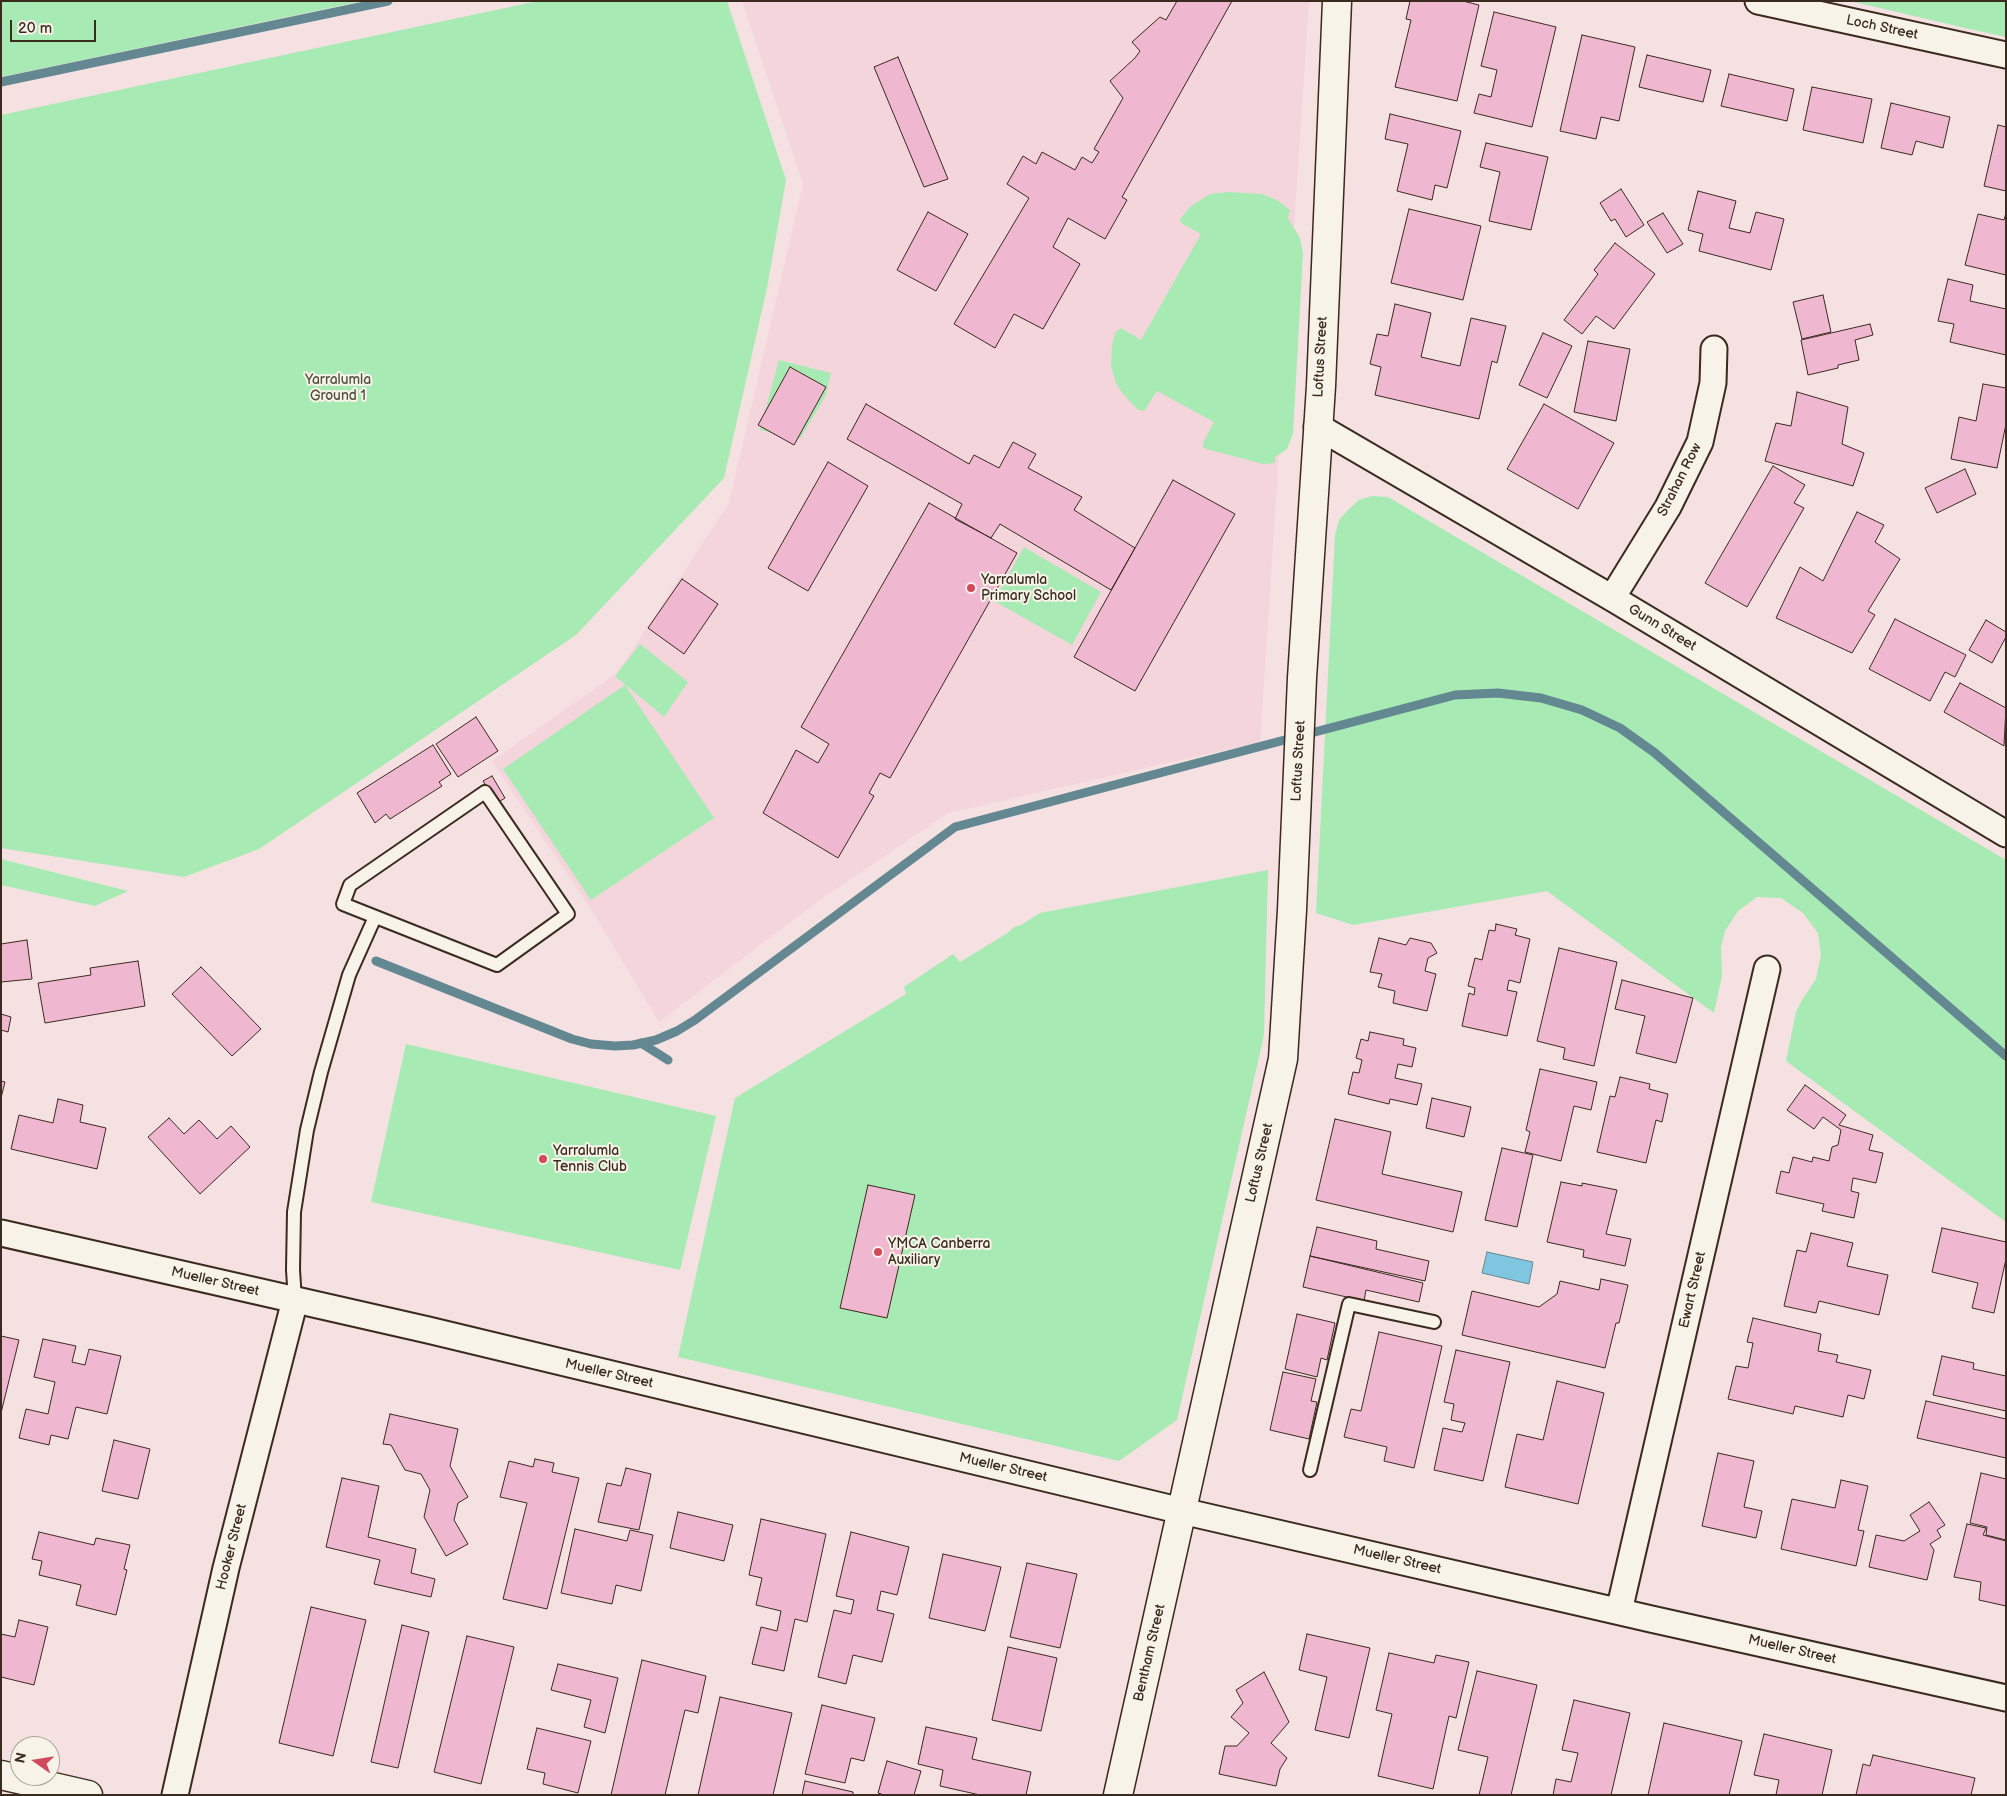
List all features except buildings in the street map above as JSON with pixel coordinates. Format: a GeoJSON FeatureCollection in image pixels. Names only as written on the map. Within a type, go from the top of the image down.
{"type":"FeatureCollection","features":[{"type":"Feature","properties":{"kind":"street","name":"Loftus Street"},"geometry":{"type":"LineString","coordinates":[[1182,1510],[1284,1059],[1303,668],[1321,386],[1337,1]]}},
{"type":"Feature","properties":{"kind":"street","name":"Loch Street"},"geometry":{"type":"LineString","coordinates":[[1758,1],[2006,55]]}},
{"type":"Feature","properties":{"kind":"street","name":"Strahan Row"},"geometry":{"type":"LineString","coordinates":[[1612,598],[1668,507],[1700,442],[1714,383],[1714,349]]}},
{"type":"Feature","properties":{"kind":"street","name":"Gunn Street"},"geometry":{"type":"LineString","coordinates":[[1317,426],[1612,598],[2006,834]]}},
{"type":"Feature","properties":{"kind":"street","name":"Ewart Street"},"geometry":{"type":"LineString","coordinates":[[1619,1612],[1767,969]]}},
{"type":"Feature","properties":{"kind":"street","name":"Mueller Street"},"geometry":{"type":"LineString","coordinates":[[1,1233],[295,1300],[1619,1612],[2006,1698]]}},
{"type":"Feature","properties":{"kind":"street","name":"Hooker Street"},"geometry":{"type":"LineString","coordinates":[[175,1795],[226,1568],[295,1300]]}},
{"type":"Feature","properties":{"kind":"street","name":"Bentham Street"},"geometry":{"type":"LineString","coordinates":[[1118,1795],[1182,1510]]}},
{"type":"Feature","properties":{"kind":"street"},"geometry":{"type":"LineString","coordinates":[[1,1775],[88,1795]]}},
{"type":"Feature","properties":{"kind":"lane"},"geometry":{"type":"LineString","coordinates":[[485,792],[568,914],[497,965],[375,917],[343,904],[350,885],[485,792]]}},
{"type":"Feature","properties":{"kind":"lane"},"geometry":{"type":"LineString","coordinates":[[295,1300],[293,1270],[294,1212],[307,1130],[321,1072],[349,975],[375,917]]}},
{"type":"Feature","properties":{"kind":"lane"},"geometry":{"type":"LineString","coordinates":[[1310,1470],[1349,1304],[1434,1322]]}},
{"type":"Feature","properties":{"kind":"shaded area","name":"Yarralumla Primary School"},"geometry":{"type":"Polygon","coordinates":[[[742,1],[1309,1],[1260,742],[948,813],[817,902],[659,1022],[597,919],[492,761],[617,673],[729,503],[803,184],[742,1]]]}},
{"type":"Feature","properties":{"kind":"green space"},"geometry":{"type":"Polygon","coordinates":[[[1,1],[363,1],[1,77],[1,1]]]}},
{"type":"Feature","properties":{"kind":"green space","name":"Yarralumla Ground 1"},"geometry":{"type":"Polygon","coordinates":[[[538,1],[727,1],[786,180],[767,288],[724,478],[576,635],[259,849],[184,877],[1,848],[1,115],[538,1]]]}},
{"type":"Feature","properties":{"kind":"green space"},"geometry":{"type":"Polygon","coordinates":[[[1850,1],[2006,1],[2006,37],[1965,28],[1850,1]]]}},
{"type":"Feature","properties":{"kind":"green space"},"geometry":{"type":"Polygon","coordinates":[[[1228,192],[1262,194],[1277,200],[1290,210],[1288,218],[1300,238],[1303,253],[1293,434],[1287,449],[1275,457],[1275,463],[1263,464],[1203,448],[1203,443],[1214,422],[1157,391],[1144,411],[1138,410],[1123,394],[1116,383],[1111,366],[1115,333],[1121,328],[1141,340],[1201,234],[1181,223],[1180,219],[1191,206],[1210,194],[1228,192]]]}},
{"type":"Feature","properties":{"kind":"green space"},"geometry":{"type":"Polygon","coordinates":[[[779,360],[831,373],[826,395],[800,439],[760,430],[779,360]]]}},
{"type":"Feature","properties":{"kind":"green space"},"geometry":{"type":"Polygon","coordinates":[[[1372,496],[1388,497],[2006,860],[2006,1222],[1786,1061],[1796,1012],[1816,979],[1821,955],[1818,933],[1803,913],[1781,898],[1757,897],[1738,911],[1725,931],[1721,947],[1722,976],[1714,1013],[1547,891],[1353,925],[1316,913],[1335,535],[1339,520],[1348,510],[1359,500],[1372,496]]]}},
{"type":"Feature","properties":{"kind":"green space"},"geometry":{"type":"Polygon","coordinates":[[[1024,547],[1101,592],[1072,645],[994,601],[1024,547]]]}},
{"type":"Feature","properties":{"kind":"green space"},"geometry":{"type":"Polygon","coordinates":[[[640,644],[688,682],[664,717],[615,676],[640,644]]]}},
{"type":"Feature","properties":{"kind":"green space"},"geometry":{"type":"Polygon","coordinates":[[[625,685],[714,818],[591,900],[503,769],[625,685]]]}},
{"type":"Feature","properties":{"kind":"green space"},"geometry":{"type":"Polygon","coordinates":[[[1,859],[128,891],[95,906],[1,885],[1,859]]]}},
{"type":"Feature","properties":{"kind":"green space"},"geometry":{"type":"Polygon","coordinates":[[[1268,870],[1264,1035],[1177,1420],[1119,1461],[678,1357],[735,1098],[906,994],[904,987],[953,954],[960,962],[1006,934],[1014,927],[1021,925],[1040,913],[1268,870]]]}},
{"type":"Feature","properties":{"kind":"green space","name":"Yarralumla Tennis Club"},"geometry":{"type":"Polygon","coordinates":[[[406,1044],[716,1116],[680,1270],[371,1202],[406,1044]]]}},
{"type":"Feature","properties":{"kind":"water"},"geometry":{"type":"Polygon","coordinates":[[[1487,1252],[1533,1262],[1529,1284],[1482,1273],[1487,1252]]]}},
{"type":"Feature","properties":{"kind":"waterway"},"geometry":{"type":"LineString","coordinates":[[1,82],[388,1]]}},
{"type":"Feature","properties":{"kind":"waterway"},"geometry":{"type":"LineString","coordinates":[[376,961],[572,1039],[591,1044],[615,1046],[633,1045],[656,1040],[677,1031],[695,1020],[955,827],[1455,695],[1498,693],[1541,698],[1582,710],[1620,728],[1655,753],[2006,1056]]}},
{"type":"Feature","properties":{"kind":"waterway"},"geometry":{"type":"LineString","coordinates":[[641,1043],[668,1060]]}},
{"type":"Feature","properties":{"kind":"place","name":"Yarralumla Primary School"},"geometry":{"type":"Point","coordinates":[971,588]}},
{"type":"Feature","properties":{"kind":"place","name":"Yarralumla Tennis Club"},"geometry":{"type":"Point","coordinates":[543,1159]}},
{"type":"Feature","properties":{"kind":"place","name":"YMCA Canberra Auxiliary"},"geometry":{"type":"Point","coordinates":[878,1252]}}]}
